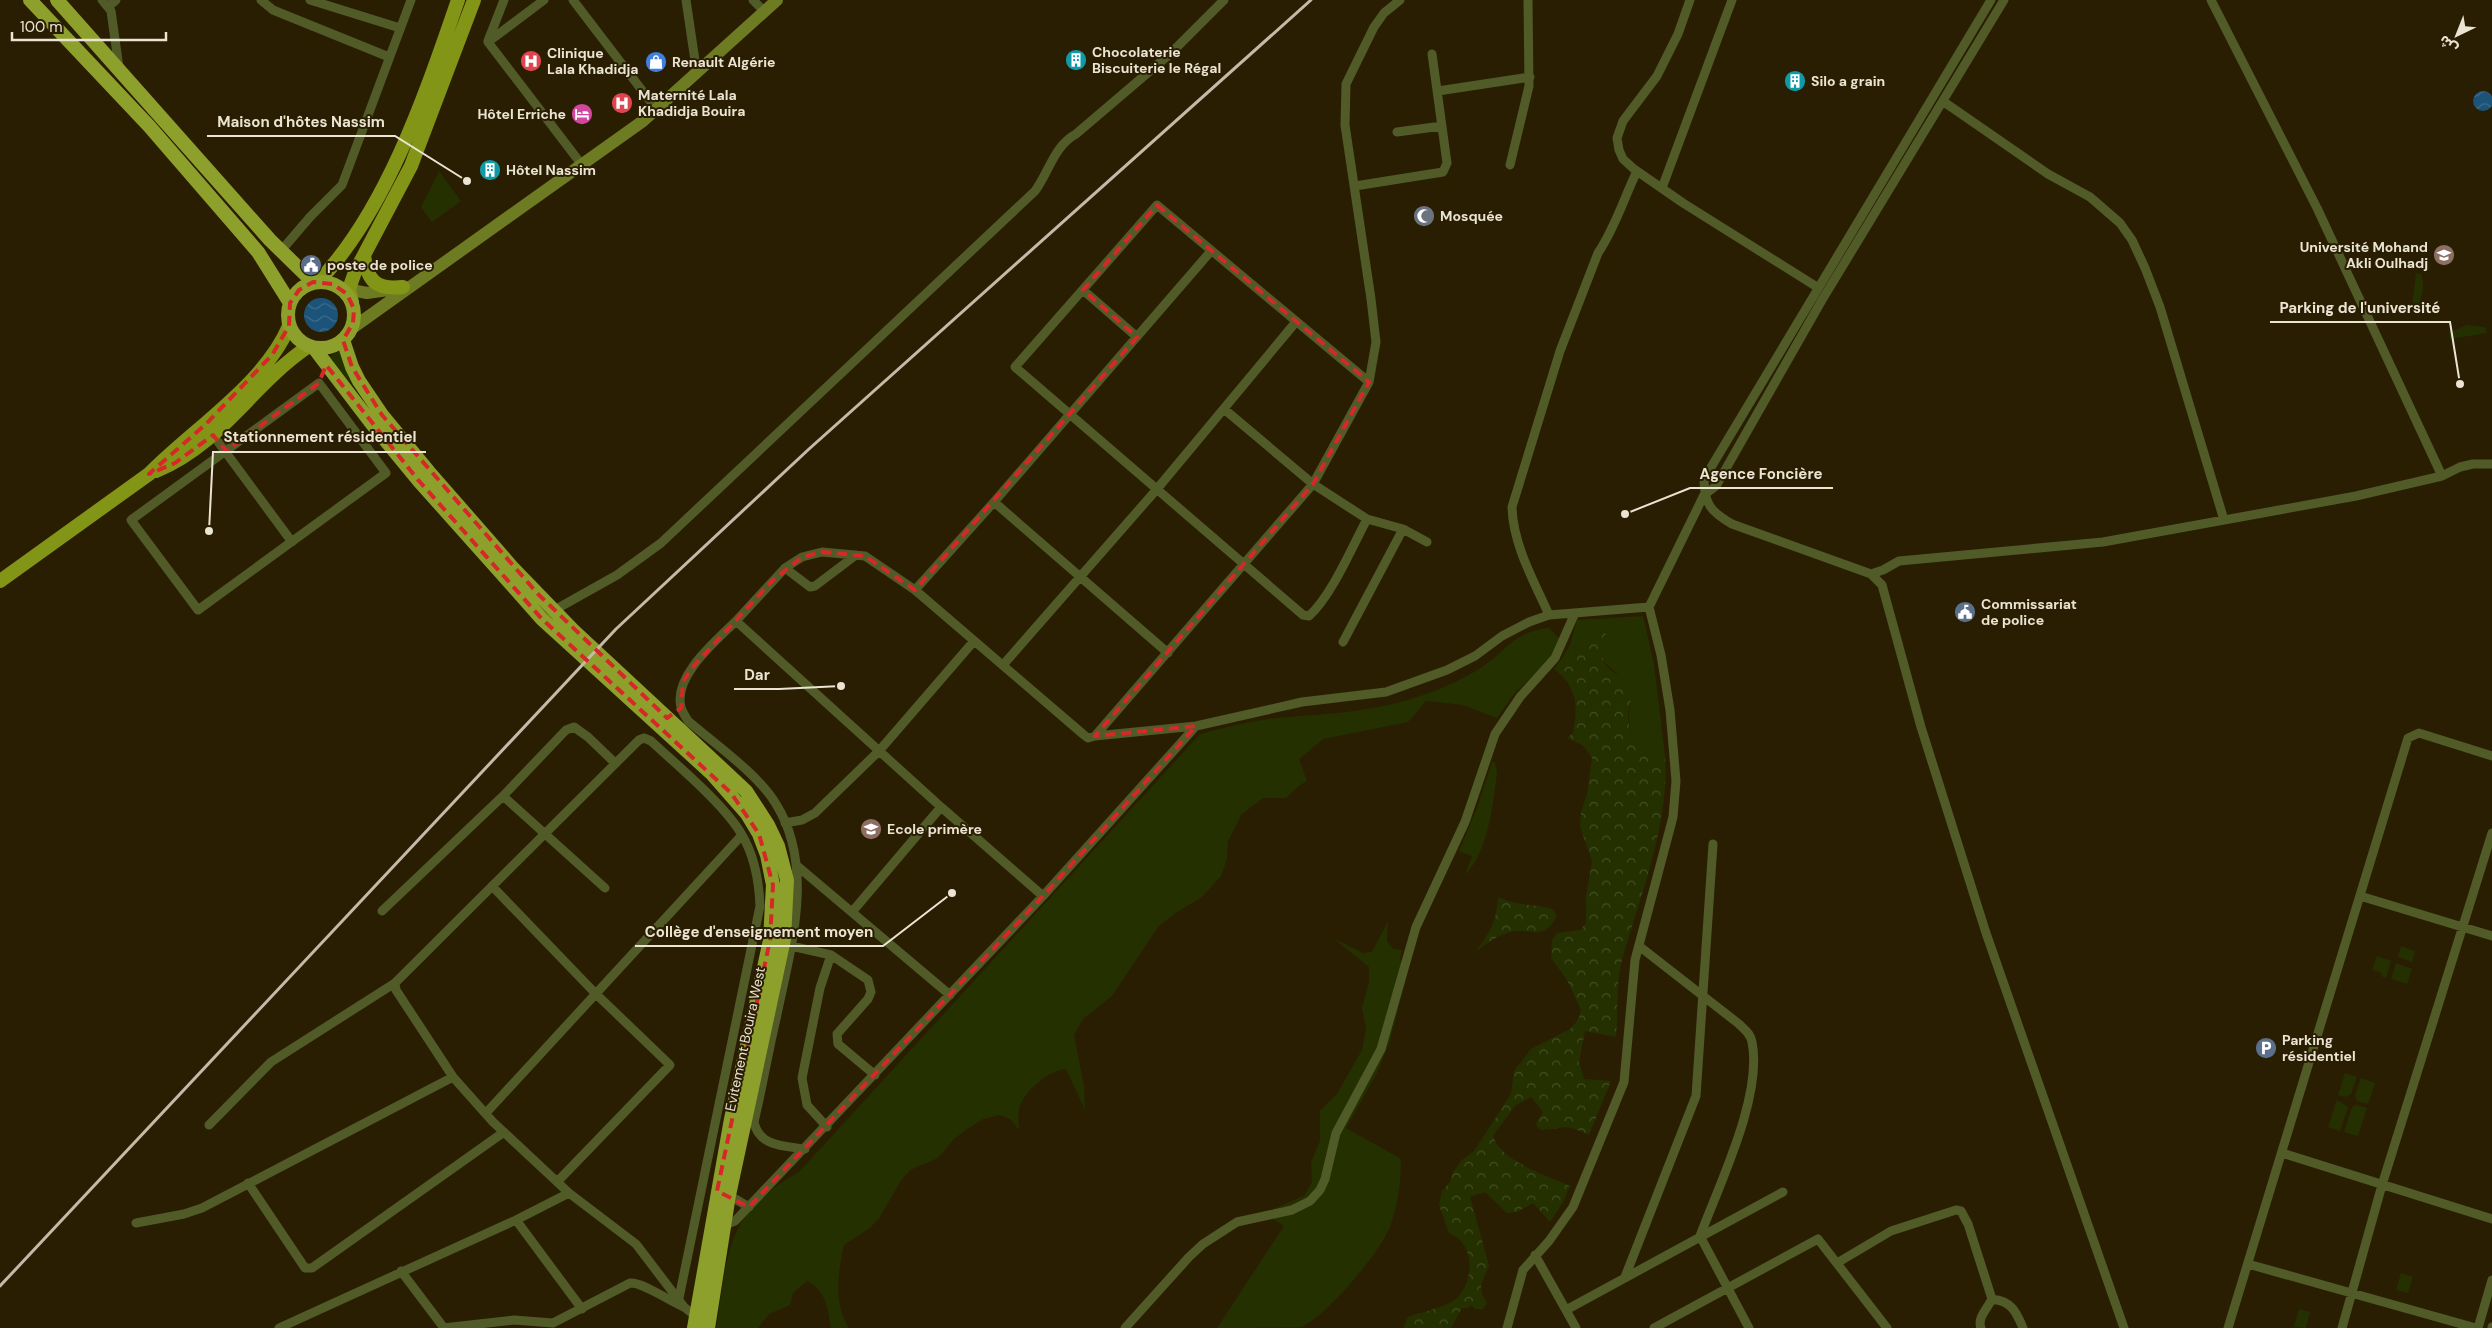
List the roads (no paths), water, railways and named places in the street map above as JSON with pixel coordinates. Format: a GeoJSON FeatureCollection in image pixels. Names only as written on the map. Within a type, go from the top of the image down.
{"type":"FeatureCollection","features":[{"type":"Feature","properties":{"kind":"highway"},"geometry":{"type":"LineString","coordinates":[[30,0],[149,126],[258,252],[290,303]]}},
{"type":"Feature","properties":{"kind":"highway"},"geometry":{"type":"LineString","coordinates":[[57,0],[280,252],[316,282]]}},
{"type":"Feature","properties":{"kind":"highway"},"geometry":{"type":"LineString","coordinates":[[316,282],[326,282],[347,293],[354,316],[347,335],[352,367],[382,416],[512,566],[554,611],[569,635],[542,619],[419,480],[323,377],[312,347],[294,334],[289,326],[288,310],[290,303],[299,290],[316,282]]}},
{"type":"Feature","properties":{"kind":"highway"},"geometry":{"type":"LineString","coordinates":[[312,347],[330,347],[347,335]]}},
{"type":"Feature","properties":{"kind":"highway","name":"Evitement Bouira West"},"geometry":{"type":"LineString","coordinates":[[569,635],[731,793],[759,834],[774,886],[770,940],[723,1193],[702,1323]]}},
{"type":"Feature","properties":{"kind":"highway","name":"Evitement Bouira West"},"geometry":{"type":"LineString","coordinates":[[617,680],[668,718],[730,774],[757,805],[778,846],[787,880],[784,939],[723,1193]]}},
{"type":"Feature","properties":{"kind":"main road"},"geometry":{"type":"LineString","coordinates":[[316,282],[330,270],[360,227],[393,168],[458,0]]}},
{"type":"Feature","properties":{"kind":"main road"},"geometry":{"type":"LineString","coordinates":[[425,277],[390,291],[347,293],[355,272],[411,166],[474,0]]}},
{"type":"Feature","properties":{"kind":"main road"},"geometry":{"type":"LineString","coordinates":[[347,335],[657,110],[777,0]]}},
{"type":"Feature","properties":{"kind":"main road"},"geometry":{"type":"LineString","coordinates":[[364,255],[367,273],[376,283],[391,288],[403,287]]}},
{"type":"Feature","properties":{"kind":"main road"},"geometry":{"type":"LineString","coordinates":[[0,581],[149,474],[169,454],[206,424],[248,382],[282,342],[289,326]]}},
{"type":"Feature","properties":{"kind":"main road"},"geometry":{"type":"LineString","coordinates":[[149,474],[175,463],[213,435],[282,367],[312,347]]}},
{"type":"Feature","properties":{"kind":"street"},"geometry":{"type":"LineString","coordinates":[[116,0],[105,4],[111,11],[117,44],[119,71]]}},
{"type":"Feature","properties":{"kind":"street"},"geometry":{"type":"LineString","coordinates":[[262,0],[273,10],[388,57]]}},
{"type":"Feature","properties":{"kind":"street"},"geometry":{"type":"LineString","coordinates":[[310,0],[400,28]]}},
{"type":"Feature","properties":{"kind":"street"},"geometry":{"type":"LineString","coordinates":[[280,252],[310,217],[342,185],[388,57],[411,0]]}},
{"type":"Feature","properties":{"kind":"street"},"geometry":{"type":"LineString","coordinates":[[488,42],[504,0]]}},
{"type":"Feature","properties":{"kind":"street"},"geometry":{"type":"LineString","coordinates":[[488,42],[544,0]]}},
{"type":"Feature","properties":{"kind":"street"},"geometry":{"type":"LineString","coordinates":[[573,0],[657,110]]}},
{"type":"Feature","properties":{"kind":"street"},"geometry":{"type":"LineString","coordinates":[[686,0],[697,74]]}},
{"type":"Feature","properties":{"kind":"street"},"geometry":{"type":"LineString","coordinates":[[753,0],[764,11]]}},
{"type":"Feature","properties":{"kind":"street"},"geometry":{"type":"LineString","coordinates":[[542,619],[617,575],[668,537],[1035,191],[1045,177],[1056,151],[1066,139],[1076,134],[1171,53],[1224,0]]}},
{"type":"Feature","properties":{"kind":"street"},"geometry":{"type":"LineString","coordinates":[[1095,736],[1314,484],[1369,382],[1376,342],[1345,125],[1346,84],[1374,27],[1384,13],[1400,0]]}},
{"type":"Feature","properties":{"kind":"street"},"geometry":{"type":"LineString","coordinates":[[1510,165],[1528,95],[1530,77],[1528,0]]}},
{"type":"Feature","properties":{"kind":"street"},"geometry":{"type":"LineString","coordinates":[[1690,0],[1678,34],[1657,76],[1622,121],[1618,131],[1619,150],[1624,159],[1637,171],[1818,287]]}},
{"type":"Feature","properties":{"kind":"street"},"geometry":{"type":"LineString","coordinates":[[1662,188],[1732,0]]}},
{"type":"Feature","properties":{"kind":"street"},"geometry":{"type":"LineString","coordinates":[[1507,1328],[1523,1270],[1549,1242],[1573,1206],[1624,1082],[1629,1049],[1633,975],[1673,818],[1676,781],[1670,710],[1661,655],[1649,607],[1704,494],[1704,479],[1991,0]]}},
{"type":"Feature","properties":{"kind":"street"},"geometry":{"type":"LineString","coordinates":[[1704,494],[1716,486],[1822,300],[1944,102],[2004,0]]}},
{"type":"Feature","properties":{"kind":"street"},"geometry":{"type":"LineString","coordinates":[[2211,0],[2317,208],[2442,476]]}},
{"type":"Feature","properties":{"kind":"street"},"geometry":{"type":"LineString","coordinates":[[488,42],[582,165]]}},
{"type":"Feature","properties":{"kind":"street"},"geometry":{"type":"LineString","coordinates":[[1355,186],[1443,172],[1447,163],[1432,54]]}},
{"type":"Feature","properties":{"kind":"street"},"geometry":{"type":"LineString","coordinates":[[1438,91],[1530,77]]}},
{"type":"Feature","properties":{"kind":"street"},"geometry":{"type":"LineString","coordinates":[[1944,102],[2048,174],[2090,197],[2120,223],[2132,240],[2160,307],[2224,520]]}},
{"type":"Feature","properties":{"kind":"street"},"geometry":{"type":"LineString","coordinates":[[1397,132],[1442,126]]}},
{"type":"Feature","properties":{"kind":"street"},"geometry":{"type":"LineString","coordinates":[[1548,615],[1512,524],[1512,507],[1560,351],[1598,253],[1608,239],[1637,171]]}},
{"type":"Feature","properties":{"kind":"street"},"geometry":{"type":"LineString","coordinates":[[1367,519],[1327,592],[1309,616],[1304,615],[1015,367],[1157,205],[1295,323],[1369,382]]}},
{"type":"Feature","properties":{"kind":"street"},"geometry":{"type":"LineString","coordinates":[[914,590],[994,502],[1211,251]]}},
{"type":"Feature","properties":{"kind":"street"},"geometry":{"type":"LineString","coordinates":[[1083,290],[1136,337]]}},
{"type":"Feature","properties":{"kind":"street"},"geometry":{"type":"LineString","coordinates":[[1003,665],[1157,490],[1295,323]]}},
{"type":"Feature","properties":{"kind":"street"},"geometry":{"type":"LineString","coordinates":[[323,377],[386,473],[198,610],[131,520],[323,377]]}},
{"type":"Feature","properties":{"kind":"street"},"geometry":{"type":"LineString","coordinates":[[1224,409],[1314,484],[1367,519],[1403,530],[1427,542]]}},
{"type":"Feature","properties":{"kind":"street"},"geometry":{"type":"LineString","coordinates":[[213,435],[292,542]]}},
{"type":"Feature","properties":{"kind":"street"},"geometry":{"type":"LineString","coordinates":[[1871,574],[1884,570],[1899,561],[2103,542],[2356,496],[2442,476],[2466,466],[2492,464]]}},
{"type":"Feature","properties":{"kind":"street"},"geometry":{"type":"LineString","coordinates":[[1704,494],[1715,512],[1732,524],[1871,574],[1882,585],[1888,600],[1918,718],[1944,805],[1986,933],[2124,1328]]}},
{"type":"Feature","properties":{"kind":"street"},"geometry":{"type":"LineString","coordinates":[[994,502],[1168,653]]}},
{"type":"Feature","properties":{"kind":"street"},"geometry":{"type":"LineString","coordinates":[[1342,642],[1403,530]]}},
{"type":"Feature","properties":{"kind":"street"},"geometry":{"type":"LineString","coordinates":[[805,1149],[776,1144],[762,1139],[756,1132],[754,1122],[791,946],[797,902],[796,865],[785,823],[777,804],[764,788],[688,721],[681,708],[680,697],[683,682],[691,668],[785,568],[802,557],[822,552],[864,556],[878,563],[914,590],[1088,738],[1196,726],[1302,702],[1386,692],[1446,670],[1475,656],[1502,636],[1529,622],[1548,615],[1649,607]]}},
{"type":"Feature","properties":{"kind":"street"},"geometry":{"type":"LineString","coordinates":[[785,568],[810,587],[816,586],[856,555]]}},
{"type":"Feature","properties":{"kind":"street"},"geometry":{"type":"LineString","coordinates":[[1124,1328],[1203,1244],[1237,1222],[1292,1210],[1310,1201],[1320,1190],[1325,1179],[1336,1133],[1381,1049],[1416,927],[1466,822],[1494,734],[1520,698],[1555,658],[1575,613]]}},
{"type":"Feature","properties":{"kind":"street"},"geometry":{"type":"LineString","coordinates":[[736,621],[941,807],[1043,896]]}},
{"type":"Feature","properties":{"kind":"street"},"geometry":{"type":"LineString","coordinates":[[785,823],[802,820],[815,813],[879,751],[974,641]]}},
{"type":"Feature","properties":{"kind":"street"},"geometry":{"type":"LineString","coordinates":[[668,718],[674,710],[681,708]]}},
{"type":"Feature","properties":{"kind":"street"},"geometry":{"type":"LineString","coordinates":[[718,1225],[735,1221],[827,1127],[1043,896],[1196,726]]}},
{"type":"Feature","properties":{"kind":"street"},"geometry":{"type":"LineString","coordinates":[[382,911],[503,796],[566,730],[574,727],[588,737],[615,763]]}},
{"type":"Feature","properties":{"kind":"street"},"geometry":{"type":"LineString","coordinates":[[2228,1328],[2408,738],[2419,733],[2492,756]]}},
{"type":"Feature","properties":{"kind":"street"},"geometry":{"type":"LineString","coordinates":[[209,1125],[271,1062],[395,983],[615,763],[639,740],[644,738],[651,741],[728,815],[742,835],[751,854],[758,878],[760,906],[678,1298]]}},
{"type":"Feature","properties":{"kind":"street"},"geometry":{"type":"LineString","coordinates":[[503,796],[605,888]]}},
{"type":"Feature","properties":{"kind":"street"},"geometry":{"type":"LineString","coordinates":[[852,912],[941,807]]}},
{"type":"Feature","properties":{"kind":"street"},"geometry":{"type":"LineString","coordinates":[[2342,1328],[2382,1185],[2492,833]]}},
{"type":"Feature","properties":{"kind":"street"},"geometry":{"type":"LineString","coordinates":[[486,1113],[742,835]]}},
{"type":"Feature","properties":{"kind":"street"},"geometry":{"type":"LineString","coordinates":[[1625,1277],[1696,1096],[1712,844]]}},
{"type":"Feature","properties":{"kind":"street"},"geometry":{"type":"LineString","coordinates":[[796,865],[950,995]]}},
{"type":"Feature","properties":{"kind":"street"},"geometry":{"type":"LineString","coordinates":[[492,886],[595,993],[670,1065],[557,1182]]}},
{"type":"Feature","properties":{"kind":"street"},"geometry":{"type":"LineString","coordinates":[[2360,896],[2492,936]]}},
{"type":"Feature","properties":{"kind":"street"},"geometry":{"type":"LineString","coordinates":[[791,946],[831,954],[868,980],[871,985],[868,999],[837,1034],[837,1040],[838,1044],[875,1074]]}},
{"type":"Feature","properties":{"kind":"street"},"geometry":{"type":"LineString","coordinates":[[1639,946],[1748,1032],[1752,1042],[1753,1071],[1749,1103],[1700,1236],[1749,1328]]}},
{"type":"Feature","properties":{"kind":"street"},"geometry":{"type":"LineString","coordinates":[[827,1127],[807,1105],[802,1078],[820,988],[831,954]]}},
{"type":"Feature","properties":{"kind":"street"},"geometry":{"type":"LineString","coordinates":[[395,983],[396,990],[453,1077],[504,1132],[569,1193],[636,1244],[684,1307],[702,1323]]}},
{"type":"Feature","properties":{"kind":"street"},"geometry":{"type":"LineString","coordinates":[[136,1223],[184,1214],[202,1208],[453,1077]]}},
{"type":"Feature","properties":{"kind":"street"},"geometry":{"type":"LineString","coordinates":[[248,1183],[305,1268],[312,1268],[504,1132]]}},
{"type":"Feature","properties":{"kind":"street"},"geometry":{"type":"LineString","coordinates":[[2282,1153],[2492,1219]]}},
{"type":"Feature","properties":{"kind":"street"},"geometry":{"type":"LineString","coordinates":[[1566,1310],[1783,1192]]}},
{"type":"Feature","properties":{"kind":"street"},"geometry":{"type":"LineString","coordinates":[[279,1328],[516,1220],[569,1193]]}},
{"type":"Feature","properties":{"kind":"street"},"geometry":{"type":"LineString","coordinates":[[723,1193],[749,1207]]}},
{"type":"Feature","properties":{"kind":"street"},"geometry":{"type":"LineString","coordinates":[[1837,1263],[1891,1231],[1956,1210],[1961,1211],[1968,1224],[1992,1299],[1979,1323],[1981,1328]]}},
{"type":"Feature","properties":{"kind":"street"},"geometry":{"type":"LineString","coordinates":[[516,1220],[582,1310]]}},
{"type":"Feature","properties":{"kind":"street"},"geometry":{"type":"LineString","coordinates":[[1654,1328],[1818,1239],[1886,1328]]}},
{"type":"Feature","properties":{"kind":"street"},"geometry":{"type":"LineString","coordinates":[[1535,1255],[1576,1328]]}},
{"type":"Feature","properties":{"kind":"street"},"geometry":{"type":"LineString","coordinates":[[2248,1264],[2477,1328],[2492,1280]]}},
{"type":"Feature","properties":{"kind":"street"},"geometry":{"type":"LineString","coordinates":[[401,1271],[443,1328],[514,1320],[553,1322],[582,1310],[630,1283],[639,1282],[666,1300],[684,1307]]}},
{"type":"Feature","properties":{"kind":"street"},"geometry":{"type":"LineString","coordinates":[[1992,1299],[2012,1306],[2023,1328]]}},
{"type":"Feature","properties":{"kind":"water"},"geometry":{"type":"Polygon","coordinates":[[[2483,91],[2490,94],[2493,101],[2490,108],[2483,111],[2476,108],[2473,101],[2476,94],[2483,91]]]}},
{"type":"Feature","properties":{"kind":"water"},"geometry":{"type":"Polygon","coordinates":[[[321,298],[328,299],[333,303],[337,308],[337,322],[333,327],[328,331],[321,332],[314,331],[309,327],[305,322],[304,315],[305,308],[309,303],[314,299],[321,298]]]}},
{"type":"Feature","properties":{"kind":"railway"},"geometry":{"type":"LineString","coordinates":[[0,1286],[616,629],[809,449],[1311,0]]}},
{"type":"Feature","properties":{"kind":"place","name":"Chocolaterie Biscuiterie le Régal"},"geometry":{"type":"Point","coordinates":[1076,60]}},
{"type":"Feature","properties":{"kind":"place","name":"Clinique Lala Khadidja"},"geometry":{"type":"Point","coordinates":[531,61]}},
{"type":"Feature","properties":{"kind":"place","name":"Renault Algérie"},"geometry":{"type":"Point","coordinates":[656,62]}},
{"type":"Feature","properties":{"kind":"place","name":"Silo a grain"},"geometry":{"type":"Point","coordinates":[1795,81]}},
{"type":"Feature","properties":{"kind":"place","name":"Maternité Lala Khadidja Bouira"},"geometry":{"type":"Point","coordinates":[622,103]}},
{"type":"Feature","properties":{"kind":"place","name":"Hôtel Erriche"},"geometry":{"type":"Point","coordinates":[582,114]}},
{"type":"Feature","properties":{"kind":"place","name":"Hôtel Nassim"},"geometry":{"type":"Point","coordinates":[490,170]}},
{"type":"Feature","properties":{"kind":"place","name":"Maison d'hôtes Nassim"},"geometry":{"type":"Point","coordinates":[467,181]}},
{"type":"Feature","properties":{"kind":"place","name":"Mosquée"},"geometry":{"type":"Point","coordinates":[1424,216]}},
{"type":"Feature","properties":{"kind":"place","name":"Université Mohand Akli Oulhadj"},"geometry":{"type":"Point","coordinates":[2444,255]}},
{"type":"Feature","properties":{"kind":"place","name":"poste de police"},"geometry":{"type":"Point","coordinates":[311,265]}},
{"type":"Feature","properties":{"kind":"place","name":"Parking de l'université"},"geometry":{"type":"Point","coordinates":[2460,384]}},
{"type":"Feature","properties":{"kind":"place","name":"Agence Foncière"},"geometry":{"type":"Point","coordinates":[1625,514]}},
{"type":"Feature","properties":{"kind":"place","name":"Stationnement résidentiel"},"geometry":{"type":"Point","coordinates":[209,531]}},
{"type":"Feature","properties":{"kind":"place","name":"Commissariat de police"},"geometry":{"type":"Point","coordinates":[1965,612]}},
{"type":"Feature","properties":{"kind":"place","name":"Dar"},"geometry":{"type":"Point","coordinates":[841,686]}},
{"type":"Feature","properties":{"kind":"place","name":"Ecole primère"},"geometry":{"type":"Point","coordinates":[871,829]}},
{"type":"Feature","properties":{"kind":"place","name":"Collège d'enseignement moyen"},"geometry":{"type":"Point","coordinates":[952,893]}},
{"type":"Feature","properties":{"kind":"place","name":"Parking résidentiel"},"geometry":{"type":"Point","coordinates":[2266,1048]}}]}
